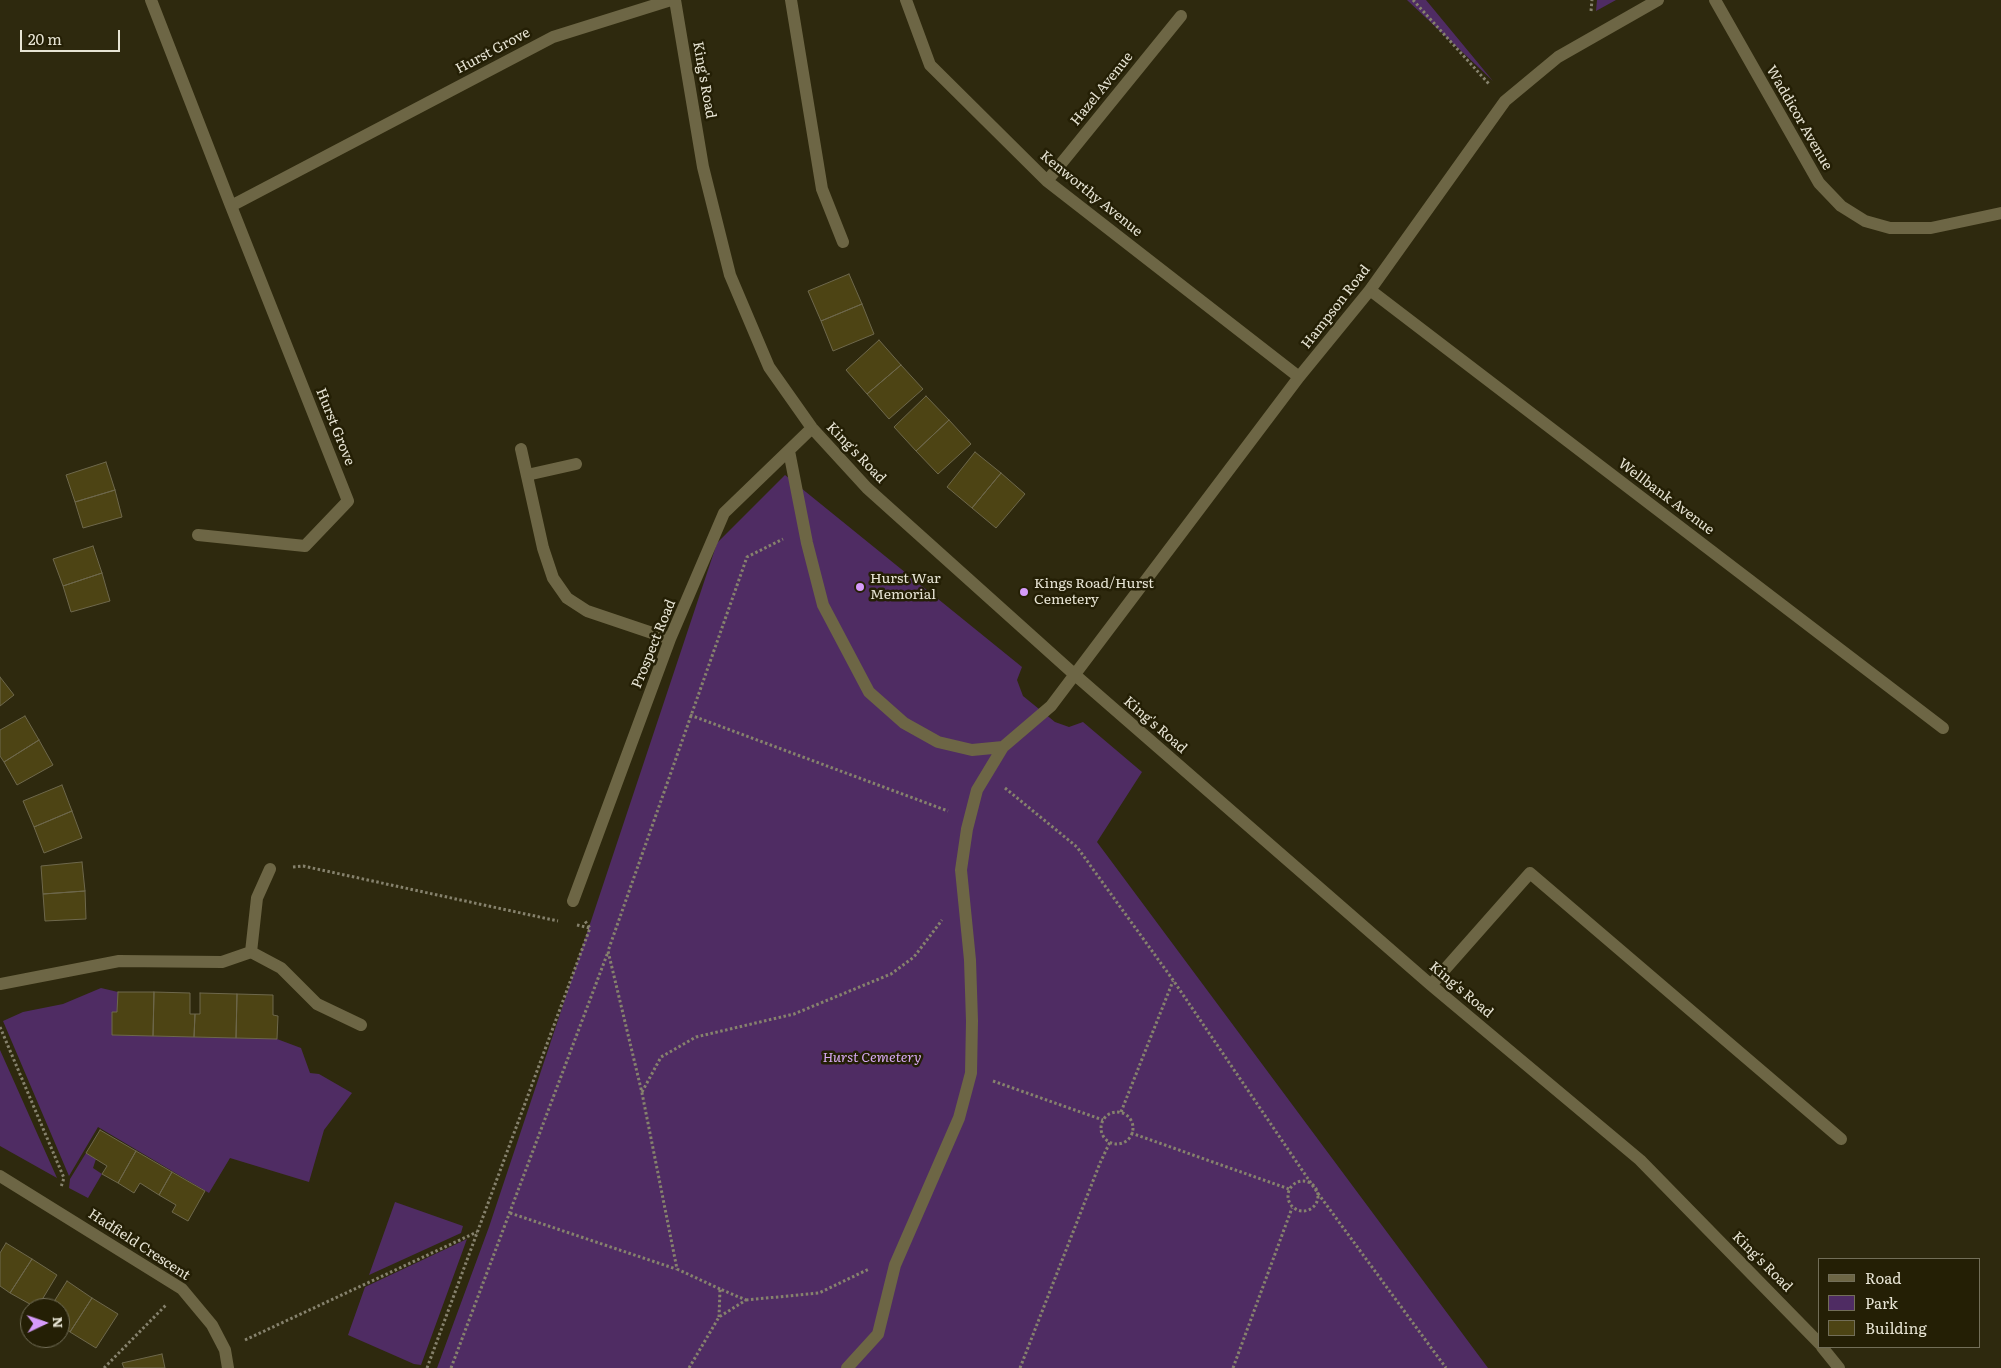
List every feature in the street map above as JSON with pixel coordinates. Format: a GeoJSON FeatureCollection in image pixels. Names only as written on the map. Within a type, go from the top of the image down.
{"type":"FeatureCollection","features":[{"type":"Feature","properties":{"kind":"street","name":"Hurst Grove"},"geometry":{"type":"LineString","coordinates":[[151,0],[348,501],[305,546],[198,535]]}},
{"type":"Feature","properties":{"kind":"street","name":"Hurst Grove"},"geometry":{"type":"LineString","coordinates":[[231,206],[553,36],[671,0]]}},
{"type":"Feature","properties":{"kind":"street","name":"King's Road"},"geometry":{"type":"LineString","coordinates":[[675,0],[703,167],[730,276],[769,367],[812,428],[867,488],[1074,674],[1431,985],[1640,1160],[1818,1342]]}},
{"type":"Feature","properties":{"kind":"street"},"geometry":{"type":"LineString","coordinates":[[791,0],[822,189],[843,242]]}},
{"type":"Feature","properties":{"kind":"street","name":"Kenworthy Avenue"},"geometry":{"type":"LineString","coordinates":[[906,0],[930,65],[1046,181],[1299,378]]}},
{"type":"Feature","properties":{"kind":"street","name":"Hampson Road"},"geometry":{"type":"LineString","coordinates":[[847,1368],[878,1334],[895,1265],[959,1118],[971,1073],[972,1021],[961,870],[977,790],[1003,747],[1050,706],[1299,378],[1370,290],[1505,101],[1558,57],[1658,0]]}},
{"type":"Feature","properties":{"kind":"street","name":"Waddicor Avenue"},"geometry":{"type":"LineString","coordinates":[[1715,0],[1819,183],[1841,206],[1864,221],[1890,228],[1932,228],[2001,213]]}},
{"type":"Feature","properties":{"kind":"street","name":"Hazel Avenue"},"geometry":{"type":"LineString","coordinates":[[1046,181],[1181,16]]}},
{"type":"Feature","properties":{"kind":"street","name":"Wellbank Avenue"},"geometry":{"type":"LineString","coordinates":[[1370,290],[1943,728]]}},
{"type":"Feature","properties":{"kind":"street","name":"Prospect Road"},"geometry":{"type":"LineString","coordinates":[[573,901],[670,639],[724,513],[812,428]]}},
{"type":"Feature","properties":{"kind":"street"},"geometry":{"type":"LineString","coordinates":[[521,449],[542,548],[553,578],[567,598],[587,611],[670,639]]}},
{"type":"Feature","properties":{"kind":"street"},"geometry":{"type":"LineString","coordinates":[[789,451],[804,529],[822,605],[869,692],[904,723],[938,742],[972,750],[1003,747]]}},
{"type":"Feature","properties":{"kind":"street"},"geometry":{"type":"LineString","coordinates":[[527,475],[576,464]]}},
{"type":"Feature","properties":{"kind":"street"},"geometry":{"type":"LineString","coordinates":[[251,952],[257,898],[270,869]]}},
{"type":"Feature","properties":{"kind":"street"},"geometry":{"type":"LineString","coordinates":[[1431,985],[1530,873],[1841,1140]]}},
{"type":"Feature","properties":{"kind":"street"},"geometry":{"type":"LineString","coordinates":[[0,984],[119,961],[222,962],[251,952],[281,968],[317,1004],[360,1025]]}},
{"type":"Feature","properties":{"kind":"street","name":"Hadfield Crescent"},"geometry":{"type":"LineString","coordinates":[[0,1176],[182,1289],[212,1325],[225,1350],[228,1368]]}},
{"type":"Feature","properties":{"kind":"street"},"geometry":{"type":"LineString","coordinates":[[1823,1348],[1839,1368]]}},
{"type":"Feature","properties":{"kind":"path"},"geometry":{"type":"LineString","coordinates":[[1413,0],[1505,101]]}},
{"type":"Feature","properties":{"kind":"path"},"geometry":{"type":"LineString","coordinates":[[451,1368],[608,952],[747,556],[804,529]]}},
{"type":"Feature","properties":{"kind":"path"},"geometry":{"type":"LineString","coordinates":[[690,715],[970,819]]}},
{"type":"Feature","properties":{"kind":"path"},"geometry":{"type":"LineString","coordinates":[[987,774],[1077,846],[1173,980],[1317,1192],[1446,1368]]}},
{"type":"Feature","properties":{"kind":"path"},"geometry":{"type":"LineString","coordinates":[[270,869],[304,866],[561,922]]}},
{"type":"Feature","properties":{"kind":"path"},"geometry":{"type":"LineString","coordinates":[[642,1093],[661,1057],[696,1037],[794,1014],[891,974],[914,957],[964,891]]}},
{"type":"Feature","properties":{"kind":"path"},"geometry":{"type":"LineString","coordinates":[[573,901],[590,928]]}},
{"type":"Feature","properties":{"kind":"path"},"geometry":{"type":"LineString","coordinates":[[571,924],[590,928]]}},
{"type":"Feature","properties":{"kind":"path"},"geometry":{"type":"LineString","coordinates":[[427,1368],[590,928]]}},
{"type":"Feature","properties":{"kind":"path"},"geometry":{"type":"LineString","coordinates":[[608,952],[642,1093],[677,1269]]}},
{"type":"Feature","properties":{"kind":"path"},"geometry":{"type":"LineString","coordinates":[[1120,1112],[1173,980]]}},
{"type":"Feature","properties":{"kind":"path"},"geometry":{"type":"LineString","coordinates":[[0,1026],[64,1178],[54,1209]]}},
{"type":"Feature","properties":{"kind":"path"},"geometry":{"type":"LineString","coordinates":[[971,1073],[1103,1120]]}},
{"type":"Feature","properties":{"kind":"path"},"geometry":{"type":"LineString","coordinates":[[1120,1112],[1132,1123],[1129,1137],[1120,1143],[1110,1142],[1103,1135],[1101,1125],[1103,1120],[1110,1113],[1120,1112]]}},
{"type":"Feature","properties":{"kind":"path"},"geometry":{"type":"LineString","coordinates":[[1131,1133],[1288,1189],[1302,1181],[1313,1185]]}},
{"type":"Feature","properties":{"kind":"path"},"geometry":{"type":"LineString","coordinates":[[1020,1368],[1100,1163],[1110,1142]]}},
{"type":"Feature","properties":{"kind":"path"},"geometry":{"type":"LineString","coordinates":[[1288,1189],[1287,1199],[1292,1208],[1302,1212],[1311,1210],[1317,1202],[1317,1192]]}},
{"type":"Feature","properties":{"kind":"path"},"geometry":{"type":"LineString","coordinates":[[1233,1368],[1292,1208]]}},
{"type":"Feature","properties":{"kind":"path"},"geometry":{"type":"LineString","coordinates":[[510,1213],[677,1269],[746,1300]]}},
{"type":"Feature","properties":{"kind":"path"},"geometry":{"type":"LineString","coordinates":[[225,1350],[478,1231]]}},
{"type":"Feature","properties":{"kind":"path"},"geometry":{"type":"LineString","coordinates":[[688,1368],[719,1317],[746,1300],[820,1293],[882,1262],[895,1265]]}},
{"type":"Feature","properties":{"kind":"path"},"geometry":{"type":"LineString","coordinates":[[104,1368],[182,1289]]}},
{"type":"Feature","properties":{"kind":"path"},"geometry":{"type":"LineString","coordinates":[[719,1317],[720,1289]]}},
{"type":"Feature","properties":{"kind":"green space"},"geometry":{"type":"Polygon","coordinates":[[[1407,0],[1426,0],[1493,81],[1407,0]]]}},
{"type":"Feature","properties":{"kind":"green space"},"geometry":{"type":"Polygon","coordinates":[[[1597,0],[1616,0],[1596,11],[1597,0]]]}},
{"type":"Feature","properties":{"kind":"green space","name":"Hurst Cemetery"},"geometry":{"type":"Polygon","coordinates":[[[785,475],[1022,667],[1017,680],[1023,696],[1055,722],[1069,727],[1083,722],[1142,772],[1097,842],[1488,1368],[437,1368],[489,1227],[717,543],[785,475]]]}},
{"type":"Feature","properties":{"kind":"green space"},"geometry":{"type":"Polygon","coordinates":[[[101,988],[118,992],[117,1012],[112,1013],[112,1035],[277,1039],[301,1048],[310,1073],[319,1074],[352,1093],[324,1130],[309,1182],[230,1158],[209,1193],[98,1127],[69,1176],[3,1021],[23,1012],[63,1004],[101,988]]]}},
{"type":"Feature","properties":{"kind":"green space"},"geometry":{"type":"Polygon","coordinates":[[[0,1050],[57,1178],[0,1146],[0,1050]]]}},
{"type":"Feature","properties":{"kind":"green space"},"geometry":{"type":"Polygon","coordinates":[[[86,1153],[96,1159],[93,1168],[102,1174],[88,1198],[69,1188],[70,1179],[86,1153]]]}},
{"type":"Feature","properties":{"kind":"green space"},"geometry":{"type":"Polygon","coordinates":[[[395,1202],[463,1226],[461,1233],[369,1275],[395,1202]]]}},
{"type":"Feature","properties":{"kind":"green space"},"geometry":{"type":"Polygon","coordinates":[[[467,1239],[421,1365],[414,1364],[348,1335],[365,1287],[467,1239]]]}},
{"type":"Feature","properties":{"kind":"building"},"geometry":{"type":"Polygon","coordinates":[[[849,274],[862,304],[821,321],[808,291],[849,274]]]}},
{"type":"Feature","properties":{"kind":"building"},"geometry":{"type":"Polygon","coordinates":[[[862,304],[874,334],[833,351],[821,321],[862,304]]]}},
{"type":"Feature","properties":{"kind":"building"},"geometry":{"type":"Polygon","coordinates":[[[879,340],[901,365],[867,394],[846,370],[879,340]]]}},
{"type":"Feature","properties":{"kind":"building"},"geometry":{"type":"Polygon","coordinates":[[[901,365],[923,389],[889,419],[867,394],[901,365]]]}},
{"type":"Feature","properties":{"kind":"building"},"geometry":{"type":"Polygon","coordinates":[[[926,396],[949,420],[916,451],[894,427],[926,396]]]}},
{"type":"Feature","properties":{"kind":"building"},"geometry":{"type":"Polygon","coordinates":[[[949,420],[971,444],[938,474],[916,451],[949,420]]]}},
{"type":"Feature","properties":{"kind":"building"},"geometry":{"type":"Polygon","coordinates":[[[975,452],[1001,473],[972,508],[947,487],[975,452]]]}},
{"type":"Feature","properties":{"kind":"building"},"geometry":{"type":"Polygon","coordinates":[[[106,462],[115,490],[75,502],[66,475],[106,462]]]}},
{"type":"Feature","properties":{"kind":"building"},"geometry":{"type":"Polygon","coordinates":[[[1001,473],[1025,494],[996,528],[972,508],[1001,473]]]}},
{"type":"Feature","properties":{"kind":"building"},"geometry":{"type":"Polygon","coordinates":[[[115,490],[122,517],[83,528],[75,502],[115,490]]]}},
{"type":"Feature","properties":{"kind":"building"},"geometry":{"type":"Polygon","coordinates":[[[93,546],[102,573],[63,586],[53,559],[93,546]]]}},
{"type":"Feature","properties":{"kind":"building"},"geometry":{"type":"Polygon","coordinates":[[[102,573],[110,601],[71,612],[63,586],[102,573]]]}},
{"type":"Feature","properties":{"kind":"building"},"geometry":{"type":"Polygon","coordinates":[[[0,677],[14,695],[0,706],[0,677]]]}},
{"type":"Feature","properties":{"kind":"building"},"geometry":{"type":"Polygon","coordinates":[[[25,716],[39,740],[4,762],[0,756],[0,730],[25,716]]]}},
{"type":"Feature","properties":{"kind":"building"},"geometry":{"type":"Polygon","coordinates":[[[39,740],[53,765],[17,785],[4,762],[39,740]]]}},
{"type":"Feature","properties":{"kind":"building"},"geometry":{"type":"Polygon","coordinates":[[[62,785],[72,811],[34,827],[23,801],[62,785]]]}},
{"type":"Feature","properties":{"kind":"building"},"geometry":{"type":"Polygon","coordinates":[[[72,811],[82,838],[44,853],[34,827],[72,811]]]}},
{"type":"Feature","properties":{"kind":"building"},"geometry":{"type":"Polygon","coordinates":[[[82,862],[85,891],[43,894],[41,866],[82,862]]]}},
{"type":"Feature","properties":{"kind":"building"},"geometry":{"type":"Polygon","coordinates":[[[85,891],[86,919],[45,921],[43,894],[85,891]]]}},
{"type":"Feature","properties":{"kind":"building"},"geometry":{"type":"Polygon","coordinates":[[[118,992],[154,992],[153,1036],[112,1035],[112,1012],[117,1012],[118,992]]]}},
{"type":"Feature","properties":{"kind":"building"},"geometry":{"type":"Polygon","coordinates":[[[154,992],[190,993],[190,1014],[195,1014],[194,1037],[153,1036],[154,992]]]}},
{"type":"Feature","properties":{"kind":"building"},"geometry":{"type":"Polygon","coordinates":[[[200,993],[237,994],[236,1038],[194,1037],[195,1014],[200,1014],[200,993]]]}},
{"type":"Feature","properties":{"kind":"building"},"geometry":{"type":"Polygon","coordinates":[[[237,994],[273,995],[273,1015],[278,1016],[277,1039],[236,1038],[237,994]]]}},
{"type":"Feature","properties":{"kind":"building"},"geometry":{"type":"Polygon","coordinates":[[[100,1130],[136,1151],[118,1183],[102,1174],[107,1166],[86,1153],[100,1130]]]}},
{"type":"Feature","properties":{"kind":"building"},"geometry":{"type":"Polygon","coordinates":[[[136,1151],[172,1172],[159,1195],[140,1183],[134,1193],[118,1183],[136,1151]]]}},
{"type":"Feature","properties":{"kind":"building"},"geometry":{"type":"Polygon","coordinates":[[[172,1172],[205,1191],[188,1221],[172,1212],[176,1205],[159,1195],[172,1172]]]}},
{"type":"Feature","properties":{"kind":"building"},"geometry":{"type":"Polygon","coordinates":[[[6,1243],[32,1259],[10,1293],[0,1286],[0,1253],[6,1243]]]}},
{"type":"Feature","properties":{"kind":"building"},"geometry":{"type":"Polygon","coordinates":[[[32,1259],[57,1275],[43,1298],[20,1299],[10,1293],[32,1259]]]}},
{"type":"Feature","properties":{"kind":"building"},"geometry":{"type":"Polygon","coordinates":[[[67,1281],[92,1298],[70,1332],[70,1298],[56,1298],[67,1281]]]}},
{"type":"Feature","properties":{"kind":"building"},"geometry":{"type":"Polygon","coordinates":[[[92,1298],[118,1314],[96,1348],[70,1332],[92,1298]]]}},
{"type":"Feature","properties":{"kind":"building"},"geometry":{"type":"Polygon","coordinates":[[[162,1354],[165,1368],[124,1368],[122,1363],[162,1354]]]}},
{"type":"Feature","properties":{"kind":"place","name":"Hurst War Memorial"},"geometry":{"type":"Point","coordinates":[860,587]}},
{"type":"Feature","properties":{"kind":"place","name":"Kings Road/Hurst Cemetery"},"geometry":{"type":"Point","coordinates":[1024,592]}}]}
